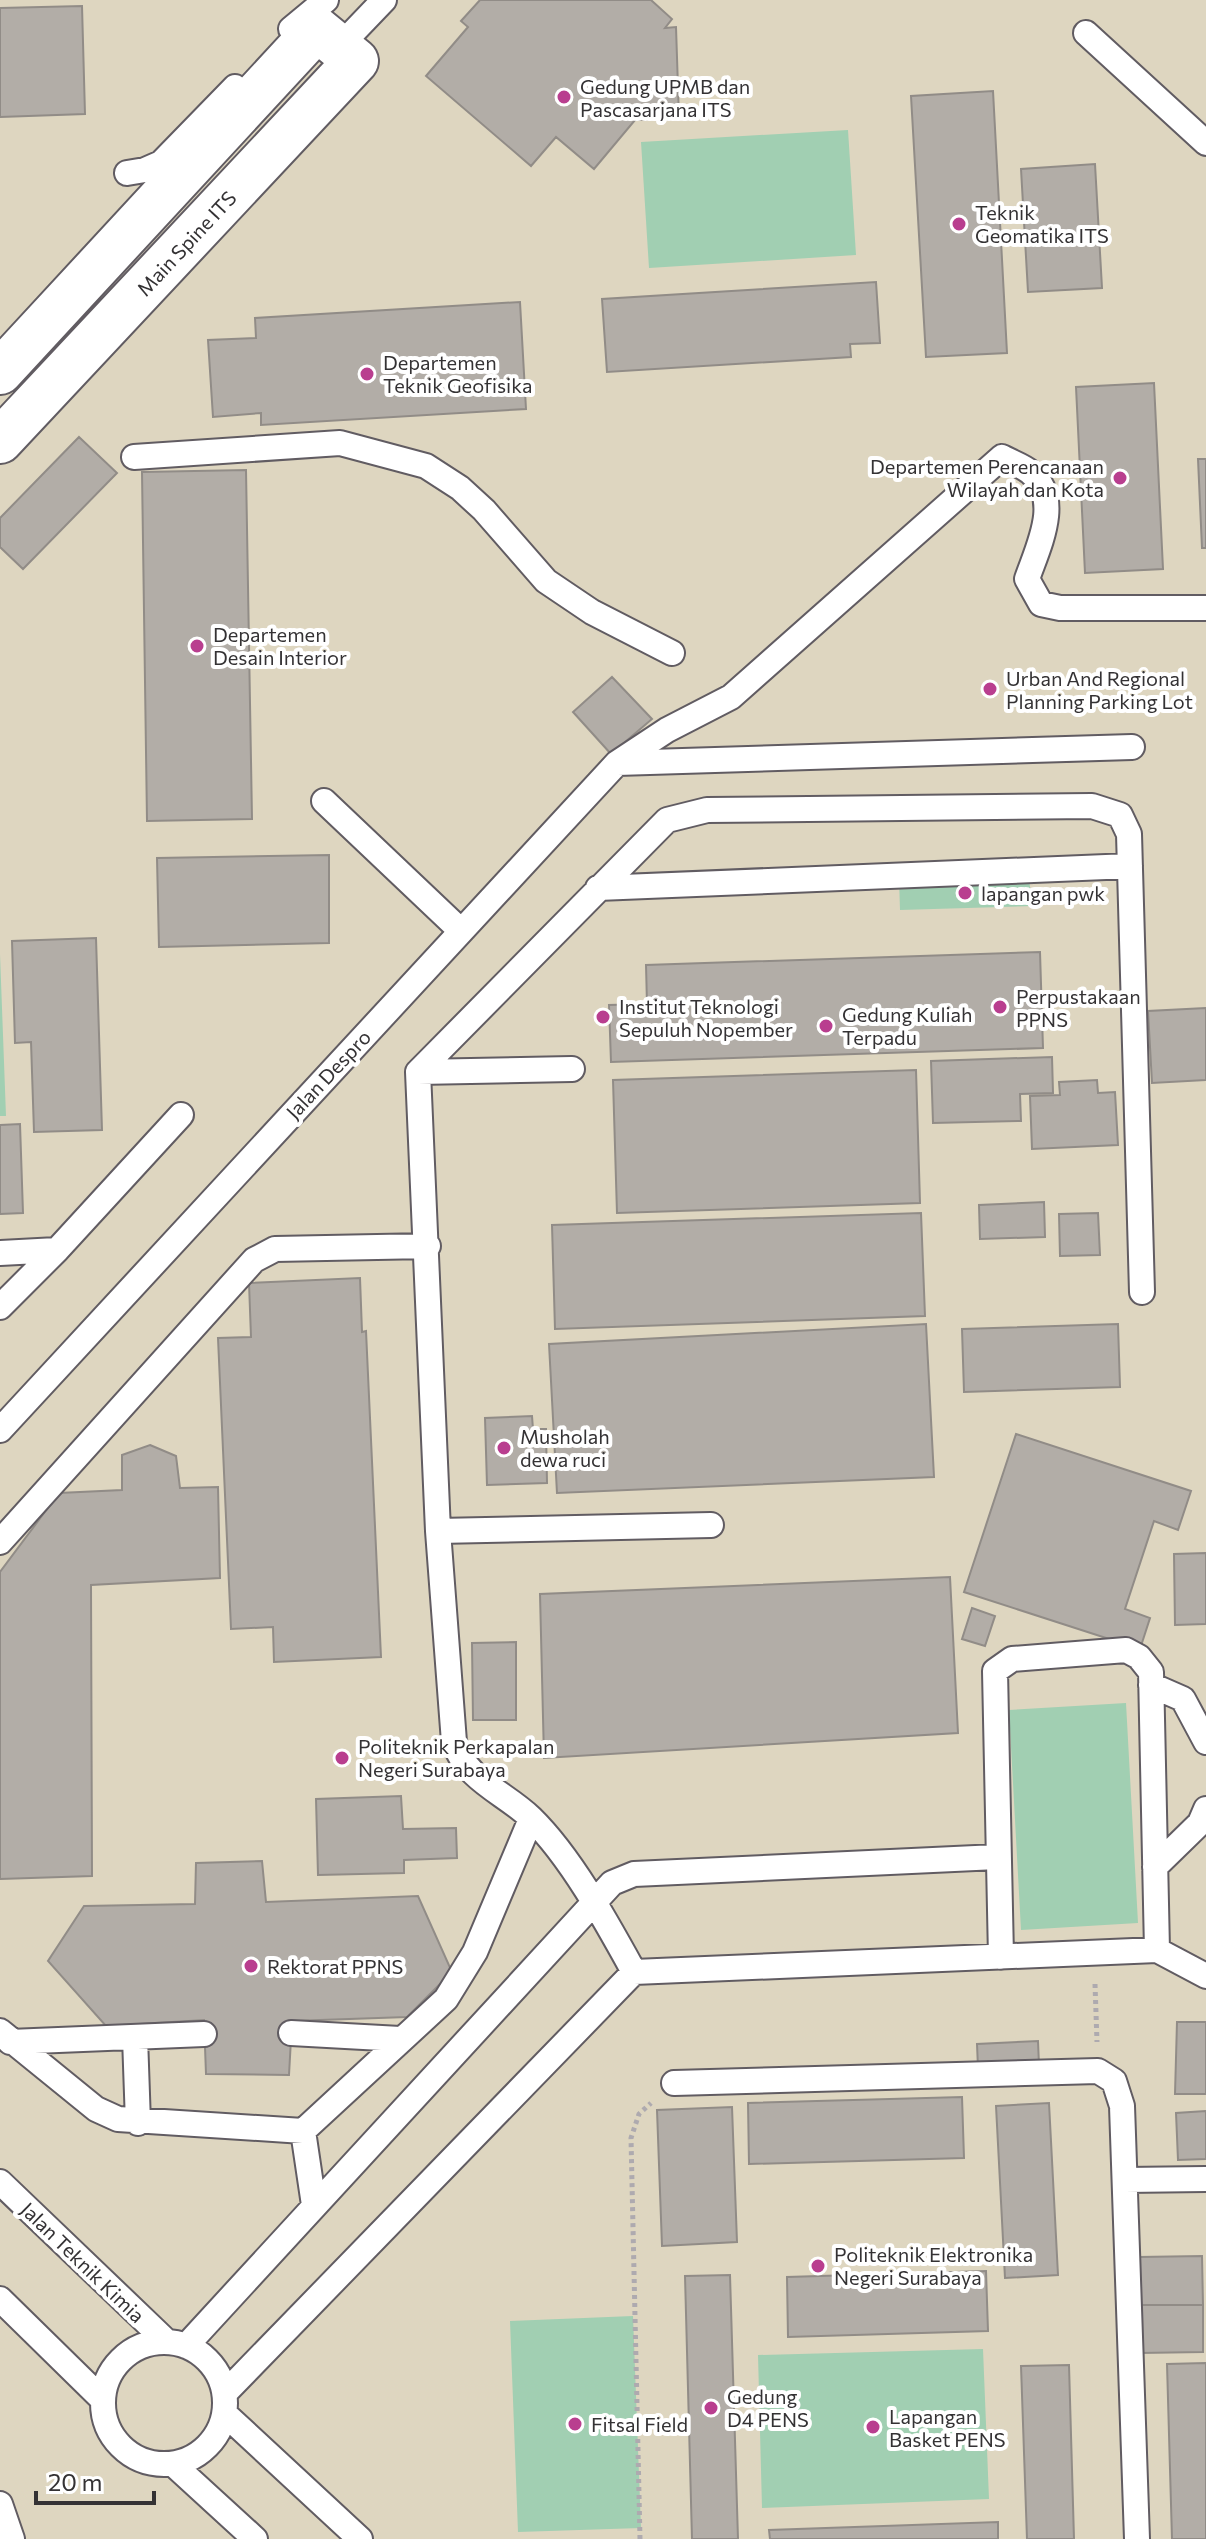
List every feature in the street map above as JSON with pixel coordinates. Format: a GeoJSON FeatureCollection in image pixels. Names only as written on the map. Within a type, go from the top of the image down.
{"type":"FeatureCollection","features":[{"type":"Feature","properties":{"kind":"street"},"geometry":{"type":"LineString","coordinates":[[0,372],[317,29],[339,47]]}},
{"type":"Feature","properties":{"kind":"street","name":"Main Spine ITS"},"geometry":{"type":"LineString","coordinates":[[0,441],[356,61],[339,47]]}},
{"type":"Feature","properties":{"kind":"street"},"geometry":{"type":"LineString","coordinates":[[29,340],[64,372]]}},
{"type":"Feature","properties":{"kind":"lane"},"geometry":{"type":"LineString","coordinates":[[127,173],[161,163],[304,16],[326,0]]}},
{"type":"Feature","properties":{"kind":"lane"},"geometry":{"type":"LineString","coordinates":[[339,47],[384,0]]}},
{"type":"Feature","properties":{"kind":"lane"},"geometry":{"type":"LineString","coordinates":[[1086,33],[1206,143]]}},
{"type":"Feature","properties":{"kind":"lane"},"geometry":{"type":"LineString","coordinates":[[134,457],[340,443],[426,466],[460,488],[484,510],[546,581],[592,612],[672,653]]}},
{"type":"Feature","properties":{"kind":"lane","name":"Jalan Despro"},"geometry":{"type":"LineString","coordinates":[[0,1430],[617,763],[667,730],[731,697],[1002,457],[1031,473],[1048,498],[1044,529],[1027,579],[1041,604],[1060,608],[1206,608]]}},
{"type":"Feature","properties":{"kind":"lane"},"geometry":{"type":"LineString","coordinates":[[617,763],[1132,747]]}},
{"type":"Feature","properties":{"kind":"lane"},"geometry":{"type":"LineString","coordinates":[[324,801],[460,930]]}},
{"type":"Feature","properties":{"kind":"lane"},"geometry":{"type":"LineString","coordinates":[[634,1972],[594,1901],[531,1819],[474,1776],[461,1761],[454,1742],[438,1531],[428,1246],[418,1072],[667,820],[707,810],[1092,806],[1120,815],[1129,834],[1142,1292]]}},
{"type":"Feature","properties":{"kind":"lane"},"geometry":{"type":"LineString","coordinates":[[598,888],[1130,866]]}},
{"type":"Feature","properties":{"kind":"lane"},"geometry":{"type":"LineString","coordinates":[[418,1072],[572,1069]]}},
{"type":"Feature","properties":{"kind":"lane"},"geometry":{"type":"LineString","coordinates":[[0,1307],[181,1115]]}},
{"type":"Feature","properties":{"kind":"lane"},"geometry":{"type":"LineString","coordinates":[[0,1542],[254,1260],[275,1249],[428,1246]]}},
{"type":"Feature","properties":{"kind":"lane"},"geometry":{"type":"LineString","coordinates":[[0,1253],[57,1250]]}},
{"type":"Feature","properties":{"kind":"lane"},"geometry":{"type":"LineString","coordinates":[[438,1531],[711,1525]]}},
{"type":"Feature","properties":{"kind":"lane"},"geometry":{"type":"LineString","coordinates":[[1001,1957],[992,1677],[997,1667],[1012,1659],[1126,1650],[1139,1657],[1151,1672],[1157,1950]]}},
{"type":"Feature","properties":{"kind":"lane"},"geometry":{"type":"LineString","coordinates":[[1151,1685],[1183,1699],[1206,1742]]}},
{"type":"Feature","properties":{"kind":"lane"},"geometry":{"type":"LineString","coordinates":[[1155,1867],[1200,1823],[1206,1809]]}},
{"type":"Feature","properties":{"kind":"lane"},"geometry":{"type":"LineString","coordinates":[[5,2036],[96,2109],[138,2123],[303,2131],[446,1999],[463,1974],[531,1819]]}},
{"type":"Feature","properties":{"kind":"lane"},"geometry":{"type":"LineString","coordinates":[[176,2344],[314,2205],[612,1883],[634,1874],[997,1857]]}},
{"type":"Feature","properties":{"kind":"lane"},"geometry":{"type":"LineString","coordinates":[[360,2539],[225,2403],[212,2364],[176,2344],[135,2348],[112,2369],[102,2399],[110,2434],[122,2448],[154,2464],[173,2464],[197,2455],[215,2438],[225,2403],[634,1972],[1157,1950],[1206,1976]]}},
{"type":"Feature","properties":{"kind":"lane"},"geometry":{"type":"LineString","coordinates":[[291,2033],[400,2039]]}},
{"type":"Feature","properties":{"kind":"lane"},"geometry":{"type":"LineString","coordinates":[[5,2036],[204,2034]]}},
{"type":"Feature","properties":{"kind":"lane"},"geometry":{"type":"LineString","coordinates":[[135,2037],[138,2123]]}},
{"type":"Feature","properties":{"kind":"lane"},"geometry":{"type":"LineString","coordinates":[[674,2083],[1098,2071],[1114,2081],[1122,2106],[1137,2539]]}},
{"type":"Feature","properties":{"kind":"lane"},"geometry":{"type":"LineString","coordinates":[[303,2131],[314,2205]]}},
{"type":"Feature","properties":{"kind":"lane"},"geometry":{"type":"LineString","coordinates":[[1125,2180],[1206,2179]]}},
{"type":"Feature","properties":{"kind":"lane","name":"Jalan Teknik Kimia"},"geometry":{"type":"LineString","coordinates":[[0,2182],[176,2344]]}},
{"type":"Feature","properties":{"kind":"lane"},"geometry":{"type":"LineString","coordinates":[[0,2299],[102,2399]]}},
{"type":"Feature","properties":{"kind":"lane"},"geometry":{"type":"LineString","coordinates":[[173,2464],[255,2539]]}},
{"type":"Feature","properties":{"kind":"lane"},"geometry":{"type":"LineString","coordinates":[[0,2504],[12,2539]]}},
{"type":"Feature","properties":{"kind":"path"},"geometry":{"type":"LineString","coordinates":[[1095,1953],[1098,2071]]}},
{"type":"Feature","properties":{"kind":"path"},"geometry":{"type":"LineString","coordinates":[[640,2539],[631,2138],[639,2114],[674,2083]]}},
{"type":"Feature","properties":{"kind":"shaded area","name":"Institut Teknologi Sepuluh Nopember"},"geometry":{"type":"Polygon","coordinates":[[[0,0],[1206,0],[1206,2539],[0,2539],[0,0]]]}},
{"type":"Feature","properties":{"kind":"green space"},"geometry":{"type":"Polygon","coordinates":[[[848,130],[856,255],[649,268],[641,142],[848,130]]]}},
{"type":"Feature","properties":{"kind":"green space","name":"lapangan pwk"},"geometry":{"type":"Polygon","coordinates":[[[1028,874],[1033,906],[900,910],[899,879],[1028,874]]]}},
{"type":"Feature","properties":{"kind":"green space"},"geometry":{"type":"Polygon","coordinates":[[[0,954],[6,1116],[0,1116],[0,954]]]}},
{"type":"Feature","properties":{"kind":"green space"},"geometry":{"type":"Polygon","coordinates":[[[1126,1703],[1138,1923],[1021,1930],[1009,1710],[1126,1703]]]}},
{"type":"Feature","properties":{"kind":"green space","name":"Fitsal Field"},"geometry":{"type":"Polygon","coordinates":[[[633,2316],[641,2528],[518,2532],[510,2321],[633,2316]]]}},
{"type":"Feature","properties":{"kind":"green space","name":"Lapangan Basket PENS"},"geometry":{"type":"Polygon","coordinates":[[[983,2349],[989,2499],[762,2508],[758,2355],[983,2349]]]}},
{"type":"Feature","properties":{"kind":"building","name":"Gedung UPMB dan Pascasarjana ITS"},"geometry":{"type":"Polygon","coordinates":[[[480,0],[651,0],[672,19],[665,28],[676,27],[679,118],[635,120],[594,169],[556,137],[531,166],[426,76],[468,27],[461,21],[480,0]]]}},
{"type":"Feature","properties":{"kind":"building"},"geometry":{"type":"Polygon","coordinates":[[[82,6],[85,114],[0,117],[0,8],[82,6]]]}},
{"type":"Feature","properties":{"kind":"building","name":"Teknik Geomatika ITS"},"geometry":{"type":"Polygon","coordinates":[[[993,91],[1007,353],[926,357],[911,96],[993,91]]]}},
{"type":"Feature","properties":{"kind":"building"},"geometry":{"type":"Polygon","coordinates":[[[1095,164],[1102,288],[1028,292],[1021,169],[1095,164]]]}},
{"type":"Feature","properties":{"kind":"building"},"geometry":{"type":"Polygon","coordinates":[[[876,282],[880,343],[850,344],[851,357],[607,372],[602,299],[876,282]]]}},
{"type":"Feature","properties":{"kind":"building","name":"Departemen Teknik Geofisika"},"geometry":{"type":"Polygon","coordinates":[[[520,302],[526,409],[261,425],[261,413],[213,417],[208,340],[256,338],[255,318],[520,302]]]}},
{"type":"Feature","properties":{"kind":"building","name":"Departemen Perencanaan Wilayah dan Kota"},"geometry":{"type":"Polygon","coordinates":[[[1154,383],[1163,569],[1085,573],[1076,387],[1154,383]]]}},
{"type":"Feature","properties":{"kind":"building"},"geometry":{"type":"Polygon","coordinates":[[[79,437],[117,473],[23,569],[0,547],[0,518],[79,437]]]}},
{"type":"Feature","properties":{"kind":"building"},"geometry":{"type":"Polygon","coordinates":[[[1198,459],[1206,459],[1206,548],[1202,548],[1198,459]]]}},
{"type":"Feature","properties":{"kind":"building","name":"Departemen Desain Interior"},"geometry":{"type":"Polygon","coordinates":[[[246,470],[252,819],[147,821],[142,472],[246,470]]]}},
{"type":"Feature","properties":{"kind":"building"},"geometry":{"type":"Polygon","coordinates":[[[612,677],[652,719],[611,754],[573,712],[612,677]]]}},
{"type":"Feature","properties":{"kind":"building"},"geometry":{"type":"Polygon","coordinates":[[[329,855],[329,943],[159,947],[157,858],[329,855]]]}},
{"type":"Feature","properties":{"kind":"building"},"geometry":{"type":"Polygon","coordinates":[[[96,938],[102,1130],[34,1132],[31,1042],[15,1043],[12,941],[96,938]]]}},
{"type":"Feature","properties":{"kind":"building","name":"Gedung Kuliah Terpadu"},"geometry":{"type":"Polygon","coordinates":[[[1040,952],[1043,1048],[611,1062],[609,1005],[647,1004],[646,965],[1040,952]]]}},
{"type":"Feature","properties":{"kind":"building"},"geometry":{"type":"Polygon","coordinates":[[[1206,1008],[1206,1080],[1152,1083],[1148,1011],[1206,1008]]]}},
{"type":"Feature","properties":{"kind":"building"},"geometry":{"type":"Polygon","coordinates":[[[1052,1057],[1053,1093],[1020,1094],[1021,1121],[933,1123],[931,1061],[1052,1057]]]}},
{"type":"Feature","properties":{"kind":"building"},"geometry":{"type":"Polygon","coordinates":[[[916,1070],[920,1203],[617,1213],[613,1080],[916,1070]]]}},
{"type":"Feature","properties":{"kind":"building"},"geometry":{"type":"Polygon","coordinates":[[[1097,1080],[1098,1093],[1115,1092],[1118,1145],[1032,1149],[1030,1096],[1060,1095],[1059,1082],[1097,1080]]]}},
{"type":"Feature","properties":{"kind":"building"},"geometry":{"type":"Polygon","coordinates":[[[20,1124],[23,1213],[0,1214],[0,1125],[20,1124]]]}},
{"type":"Feature","properties":{"kind":"building"},"geometry":{"type":"Polygon","coordinates":[[[1044,1202],[1045,1237],[980,1239],[979,1205],[1044,1202]]]}},
{"type":"Feature","properties":{"kind":"building"},"geometry":{"type":"Polygon","coordinates":[[[921,1213],[925,1316],[555,1329],[552,1225],[921,1213]]]}},
{"type":"Feature","properties":{"kind":"building"},"geometry":{"type":"Polygon","coordinates":[[[1098,1213],[1100,1255],[1060,1256],[1059,1214],[1098,1213]]]}},
{"type":"Feature","properties":{"kind":"building"},"geometry":{"type":"Polygon","coordinates":[[[360,1278],[362,1332],[366,1331],[381,1657],[274,1662],[273,1627],[231,1629],[218,1338],[251,1337],[249,1283],[360,1278]]]}},
{"type":"Feature","properties":{"kind":"building"},"geometry":{"type":"Polygon","coordinates":[[[926,1324],[934,1477],[557,1493],[549,1344],[926,1324]]]}},
{"type":"Feature","properties":{"kind":"building"},"geometry":{"type":"Polygon","coordinates":[[[1118,1324],[1120,1387],[964,1392],[962,1329],[1118,1324]]]}},
{"type":"Feature","properties":{"kind":"building"},"geometry":{"type":"Polygon","coordinates":[[[532,1416],[533,1429],[546,1429],[547,1483],[487,1485],[485,1418],[532,1416]]]}},
{"type":"Feature","properties":{"kind":"building"},"geometry":{"type":"Polygon","coordinates":[[[1016,1434],[1191,1491],[1178,1530],[1154,1521],[1125,1609],[1150,1618],[1140,1649],[964,1592],[1016,1434]]]}},
{"type":"Feature","properties":{"kind":"building"},"geometry":{"type":"Polygon","coordinates":[[[150,1445],[176,1456],[180,1488],[218,1487],[220,1578],[91,1585],[92,1876],[0,1879],[0,1572],[59,1493],[122,1490],[122,1455],[150,1445]]]}},
{"type":"Feature","properties":{"kind":"building"},"geometry":{"type":"Polygon","coordinates":[[[1206,1553],[1206,1624],[1175,1625],[1174,1554],[1206,1553]]]}},
{"type":"Feature","properties":{"kind":"building"},"geometry":{"type":"Polygon","coordinates":[[[950,1577],[958,1733],[544,1758],[540,1594],[950,1577]]]}},
{"type":"Feature","properties":{"kind":"building"},"geometry":{"type":"Polygon","coordinates":[[[972,1608],[995,1616],[985,1646],[962,1639],[972,1608]]]}},
{"type":"Feature","properties":{"kind":"building"},"geometry":{"type":"Polygon","coordinates":[[[516,1642],[516,1720],[473,1720],[472,1643],[516,1642]]]}},
{"type":"Feature","properties":{"kind":"building"},"geometry":{"type":"Polygon","coordinates":[[[401,1796],[403,1829],[456,1828],[457,1858],[404,1860],[404,1873],[318,1875],[316,1799],[401,1796]]]}},
{"type":"Feature","properties":{"kind":"building","name":"Rektorat PPNS"},"geometry":{"type":"Polygon","coordinates":[[[262,1861],[266,1902],[418,1896],[452,1972],[407,2017],[292,2021],[289,2075],[206,2074],[204,2020],[106,2026],[48,1961],[84,1906],[195,1904],[196,1863],[262,1861]]]}},
{"type":"Feature","properties":{"kind":"building"},"geometry":{"type":"Polygon","coordinates":[[[1177,2022],[1206,2022],[1206,2094],[1175,2094],[1177,2022]]]}},
{"type":"Feature","properties":{"kind":"building"},"geometry":{"type":"Polygon","coordinates":[[[1038,2041],[1039,2065],[978,2068],[977,2044],[1038,2041]]]}},
{"type":"Feature","properties":{"kind":"building"},"geometry":{"type":"Polygon","coordinates":[[[962,2097],[964,2158],[749,2164],[748,2103],[962,2097]]]}},
{"type":"Feature","properties":{"kind":"building"},"geometry":{"type":"Polygon","coordinates":[[[1049,2103],[1058,2275],[1005,2278],[996,2106],[1049,2103]]]}},
{"type":"Feature","properties":{"kind":"building"},"geometry":{"type":"Polygon","coordinates":[[[732,2107],[737,2242],[662,2246],[657,2110],[732,2107]]]}},
{"type":"Feature","properties":{"kind":"building"},"geometry":{"type":"Polygon","coordinates":[[[1206,2111],[1206,2159],[1178,2160],[1176,2113],[1206,2111]]]}},
{"type":"Feature","properties":{"kind":"building"},"geometry":{"type":"Polygon","coordinates":[[[1202,2256],[1203,2305],[1140,2305],[1139,2257],[1202,2256]]]}},
{"type":"Feature","properties":{"kind":"building"},"geometry":{"type":"Polygon","coordinates":[[[986,2271],[988,2331],[788,2337],[787,2277],[986,2271]]]}},
{"type":"Feature","properties":{"kind":"building","name":"Gedung D4 PENS"},"geometry":{"type":"Polygon","coordinates":[[[730,2275],[738,2539],[692,2539],[685,2276],[730,2275]]]}},
{"type":"Feature","properties":{"kind":"building"},"geometry":{"type":"Polygon","coordinates":[[[1140,2305],[1203,2305],[1203,2352],[1140,2353],[1140,2305]]]}},
{"type":"Feature","properties":{"kind":"building"},"geometry":{"type":"Polygon","coordinates":[[[1206,2363],[1206,2539],[1172,2539],[1167,2364],[1206,2363]]]}},
{"type":"Feature","properties":{"kind":"building"},"geometry":{"type":"Polygon","coordinates":[[[1069,2365],[1074,2539],[1027,2539],[1021,2366],[1069,2365]]]}},
{"type":"Feature","properties":{"kind":"building"},"geometry":{"type":"Polygon","coordinates":[[[998,2522],[998,2539],[770,2539],[769,2530],[998,2522]]]}},
{"type":"Feature","properties":{"kind":"place","name":"Gedung UPMB dan Pascasarjana ITS"},"geometry":{"type":"Point","coordinates":[564,97]}},
{"type":"Feature","properties":{"kind":"place","name":"Teknik Geomatika ITS"},"geometry":{"type":"Point","coordinates":[959,224]}},
{"type":"Feature","properties":{"kind":"place","name":"Departemen Teknik Geofisika"},"geometry":{"type":"Point","coordinates":[367,374]}},
{"type":"Feature","properties":{"kind":"place","name":"Departemen Perencanaan Wilayah dan Kota"},"geometry":{"type":"Point","coordinates":[1120,478]}},
{"type":"Feature","properties":{"kind":"place","name":"Departemen Desain Interior"},"geometry":{"type":"Point","coordinates":[197,646]}},
{"type":"Feature","properties":{"kind":"place","name":"Urban And Regional Planning Parking Lot"},"geometry":{"type":"Point","coordinates":[990,689]}},
{"type":"Feature","properties":{"kind":"place","name":"lapangan pwk"},"geometry":{"type":"Point","coordinates":[965,893]}},
{"type":"Feature","properties":{"kind":"place","name":"Perpustakaan PPNS"},"geometry":{"type":"Point","coordinates":[1000,1007]}},
{"type":"Feature","properties":{"kind":"place","name":"Institut Teknologi Sepuluh Nopember"},"geometry":{"type":"Point","coordinates":[603,1017]}},
{"type":"Feature","properties":{"kind":"place","name":"Gedung Kuliah Terpadu"},"geometry":{"type":"Point","coordinates":[826,1026]}},
{"type":"Feature","properties":{"kind":"place","name":"Musholah dewa ruci"},"geometry":{"type":"Point","coordinates":[504,1448]}},
{"type":"Feature","properties":{"kind":"place","name":"Politeknik Perkapalan Negeri Surabaya"},"geometry":{"type":"Point","coordinates":[342,1758]}},
{"type":"Feature","properties":{"kind":"place","name":"Rektorat PPNS"},"geometry":{"type":"Point","coordinates":[251,1966]}},
{"type":"Feature","properties":{"kind":"place","name":"Politeknik Elektronika Negeri Surabaya"},"geometry":{"type":"Point","coordinates":[818,2266]}},
{"type":"Feature","properties":{"kind":"place","name":"Gedung D4 PENS"},"geometry":{"type":"Point","coordinates":[711,2408]}},
{"type":"Feature","properties":{"kind":"place","name":"Fitsal Field"},"geometry":{"type":"Point","coordinates":[575,2424]}},
{"type":"Feature","properties":{"kind":"place","name":"Lapangan Basket PENS"},"geometry":{"type":"Point","coordinates":[873,2427]}}]}
